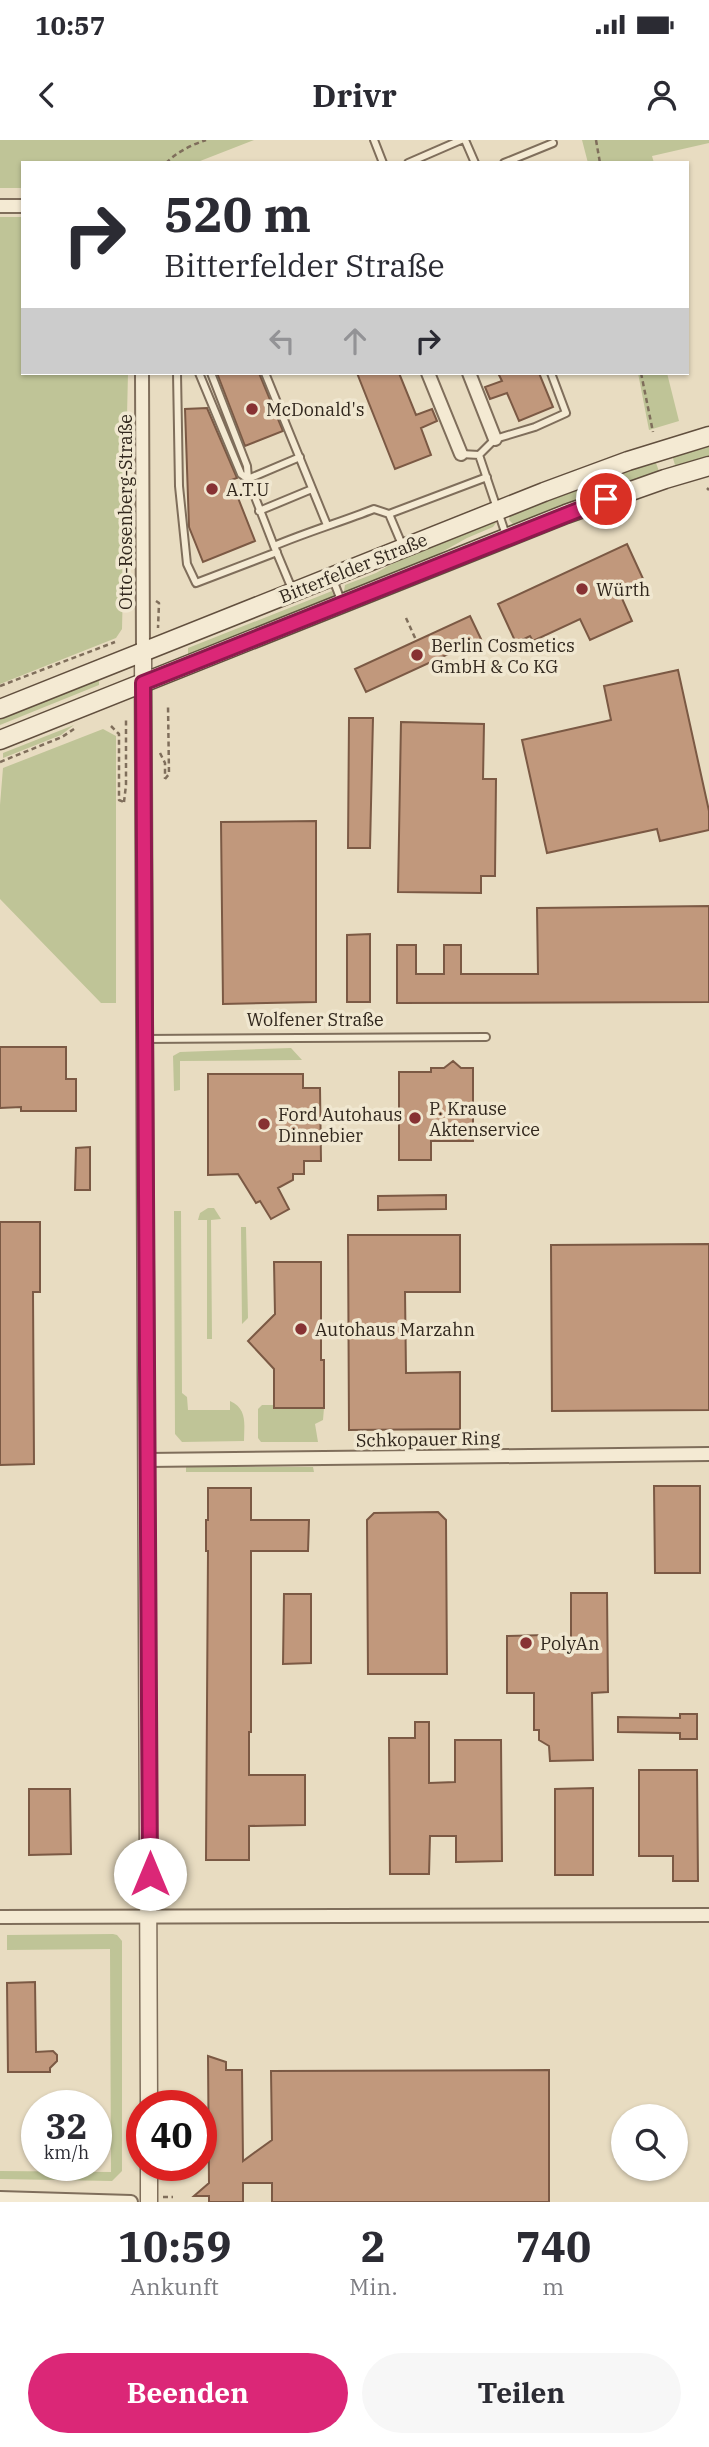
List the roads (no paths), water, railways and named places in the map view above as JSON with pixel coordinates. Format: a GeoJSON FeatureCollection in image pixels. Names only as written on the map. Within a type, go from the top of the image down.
{"type":"FeatureCollection","features":[{"type":"Feature","properties":{"kind":"main road","name":"Bitterfelder Straße"},"geometry":{"type":"LineString","coordinates":[[0,709],[403,547],[628,461],[709,436]]}},
{"type":"Feature","properties":{"kind":"main road","name":"Bitterfelder Straße"},"geometry":{"type":"LineString","coordinates":[[0,740],[506,537],[626,492],[709,466]]}},
{"type":"Feature","properties":{"kind":"street"},"geometry":{"type":"LineString","coordinates":[[0,206],[21,206]]}},
{"type":"Feature","properties":{"kind":"street","name":"Otto-Rosenberg-Straße"},"geometry":{"type":"LineString","coordinates":[[142,375],[143,651]]}},
{"type":"Feature","properties":{"kind":"street"},"geometry":{"type":"LineString","coordinates":[[429,375],[461,454]]}},
{"type":"Feature","properties":{"kind":"street"},"geometry":{"type":"LineString","coordinates":[[469,375],[495,439]]}},
{"type":"Feature","properties":{"kind":"street"},"geometry":{"type":"LineString","coordinates":[[143,651],[149,2090]]}},
{"type":"Feature","properties":{"kind":"street","name":"Schkopauer Ring"},"geometry":{"type":"LineString","coordinates":[[147,1460],[709,1454]]}},
{"type":"Feature","properties":{"kind":"street"},"geometry":{"type":"LineString","coordinates":[[0,1917],[709,1915]]}},
{"type":"Feature","properties":{"kind":"street"},"geometry":{"type":"LineString","coordinates":[[0,2198],[141,2201],[145,2181]]}},
{"type":"Feature","properties":{"kind":"lane"},"geometry":{"type":"LineString","coordinates":[[374,140],[382,161]]}},
{"type":"Feature","properties":{"kind":"lane"},"geometry":{"type":"LineString","coordinates":[[413,161],[463,140],[474,161]]}},
{"type":"Feature","properties":{"kind":"lane"},"geometry":{"type":"LineString","coordinates":[[509,161],[553,143]]}},
{"type":"Feature","properties":{"kind":"lane"},"geometry":{"type":"LineString","coordinates":[[177,375],[179,486],[187,564],[196,583],[327,525],[374,509],[389,514],[487,477]]}},
{"type":"Feature","properties":{"kind":"lane"},"geometry":{"type":"LineString","coordinates":[[200,375],[242,474],[248,479]]}},
{"type":"Feature","properties":{"kind":"lane"},"geometry":{"type":"LineString","coordinates":[[212,375],[247,466],[248,479],[259,511],[293,591]]}},
{"type":"Feature","properties":{"kind":"lane"},"geometry":{"type":"LineString","coordinates":[[266,375],[327,525]]}},
{"type":"Feature","properties":{"kind":"lane"},"geometry":{"type":"LineString","coordinates":[[479,456],[495,439],[535,427],[566,413],[552,375]]}},
{"type":"Feature","properties":{"kind":"lane"},"geometry":{"type":"LineString","coordinates":[[461,454],[479,456]]}},
{"type":"Feature","properties":{"kind":"lane"},"geometry":{"type":"LineString","coordinates":[[479,456],[506,537]]}},
{"type":"Feature","properties":{"kind":"lane"},"geometry":{"type":"LineString","coordinates":[[248,479],[300,457]]}},
{"type":"Feature","properties":{"kind":"lane"},"geometry":{"type":"LineString","coordinates":[[259,511],[312,489]]}},
{"type":"Feature","properties":{"kind":"lane"},"geometry":{"type":"LineString","coordinates":[[389,514],[403,547]]}},
{"type":"Feature","properties":{"kind":"lane"},"geometry":{"type":"LineString","coordinates":[[331,576],[342,603]]}},
{"type":"Feature","properties":{"kind":"lane","name":"Wolfener Straße"},"geometry":{"type":"LineString","coordinates":[[145,1039],[486,1037]]}},
{"type":"Feature","properties":{"kind":"place","name":"McDonald's"},"geometry":{"type":"Point","coordinates":[252,409]}},
{"type":"Feature","properties":{"kind":"place","name":"A.T.U"},"geometry":{"type":"Point","coordinates":[212,489]}},
{"type":"Feature","properties":{"kind":"place","name":"Würth"},"geometry":{"type":"Point","coordinates":[582,589]}},
{"type":"Feature","properties":{"kind":"place","name":"Berlin Cosmetics GmbH & Co KG"},"geometry":{"type":"Point","coordinates":[417,655]}},
{"type":"Feature","properties":{"kind":"place","name":"P. Krause Aktenservice"},"geometry":{"type":"Point","coordinates":[415,1118]}},
{"type":"Feature","properties":{"kind":"place","name":"Ford Autohaus Dinnebier"},"geometry":{"type":"Point","coordinates":[264,1124]}},
{"type":"Feature","properties":{"kind":"place","name":"Autohaus Marzahn"},"geometry":{"type":"Point","coordinates":[301,1329]}},
{"type":"Feature","properties":{"kind":"place","name":"PolyAn"},"geometry":{"type":"Point","coordinates":[526,1643]}}]}
